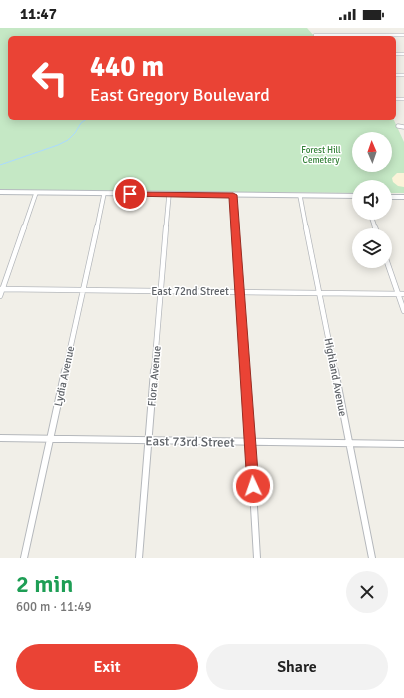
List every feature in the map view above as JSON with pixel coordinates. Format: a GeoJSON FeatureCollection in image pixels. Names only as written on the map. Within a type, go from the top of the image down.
{"type":"FeatureCollection","features":[{"type":"Feature","properties":{"kind":"main road"},"geometry":{"type":"LineString","coordinates":[[0,192],[352,196]]}},
{"type":"Feature","properties":{"kind":"main road"},"geometry":{"type":"LineString","coordinates":[[392,197],[404,197]]}},
{"type":"Feature","properties":{"kind":"street"},"geometry":{"type":"LineString","coordinates":[[315,35],[404,35]]}},
{"type":"Feature","properties":{"kind":"street"},"geometry":{"type":"LineString","coordinates":[[398,126],[404,126]]}},
{"type":"Feature","properties":{"kind":"street"},"geometry":{"type":"LineString","coordinates":[[0,296],[1,289],[36,193]]}},
{"type":"Feature","properties":{"kind":"street","name":"Lydia Avenue"},"geometry":{"type":"LineString","coordinates":[[24,558],[104,194]]}},
{"type":"Feature","properties":{"kind":"street","name":"Flora Avenue"},"geometry":{"type":"LineString","coordinates":[[139,558],[169,195]]}},
{"type":"Feature","properties":{"kind":"street"},"geometry":{"type":"LineString","coordinates":[[233,195],[251,442],[257,558]]}},
{"type":"Feature","properties":{"kind":"street","name":"Highland Avenue"},"geometry":{"type":"LineString","coordinates":[[300,196],[372,558]]}},
{"type":"Feature","properties":{"kind":"street"},"geometry":{"type":"LineString","coordinates":[[389,268],[404,311]]}},
{"type":"Feature","properties":{"kind":"street","name":"East 72nd Street"},"geometry":{"type":"LineString","coordinates":[[1,289],[404,294]]}},
{"type":"Feature","properties":{"kind":"street","name":"East 73rd Street"},"geometry":{"type":"LineString","coordinates":[[0,438],[404,444]]}},
{"type":"Feature","properties":{"kind":"green space","name":"Forest Hill Cemetery"},"geometry":{"type":"Polygon","coordinates":[[[0,28],[307,28],[314,36],[8,36],[8,120],[394,120],[404,142],[404,193],[392,193],[392,180],[352,180],[352,193],[0,190],[0,28]]]}},
{"type":"Feature","properties":{"kind":"sand"},"geometry":{"type":"Polygon","coordinates":[[[397,173],[404,173],[404,187],[398,186],[393,182],[392,178],[397,173]]]}},
{"type":"Feature","properties":{"kind":"waterway"},"geometry":{"type":"LineString","coordinates":[[0,165],[58,145],[68,140],[75,133],[81,123],[85,120]]}},
{"type":"Feature","properties":{"kind":"route"},"geometry":{"type":"LineString","coordinates":[[130,194],[233,195],[253,486]]}}]}
